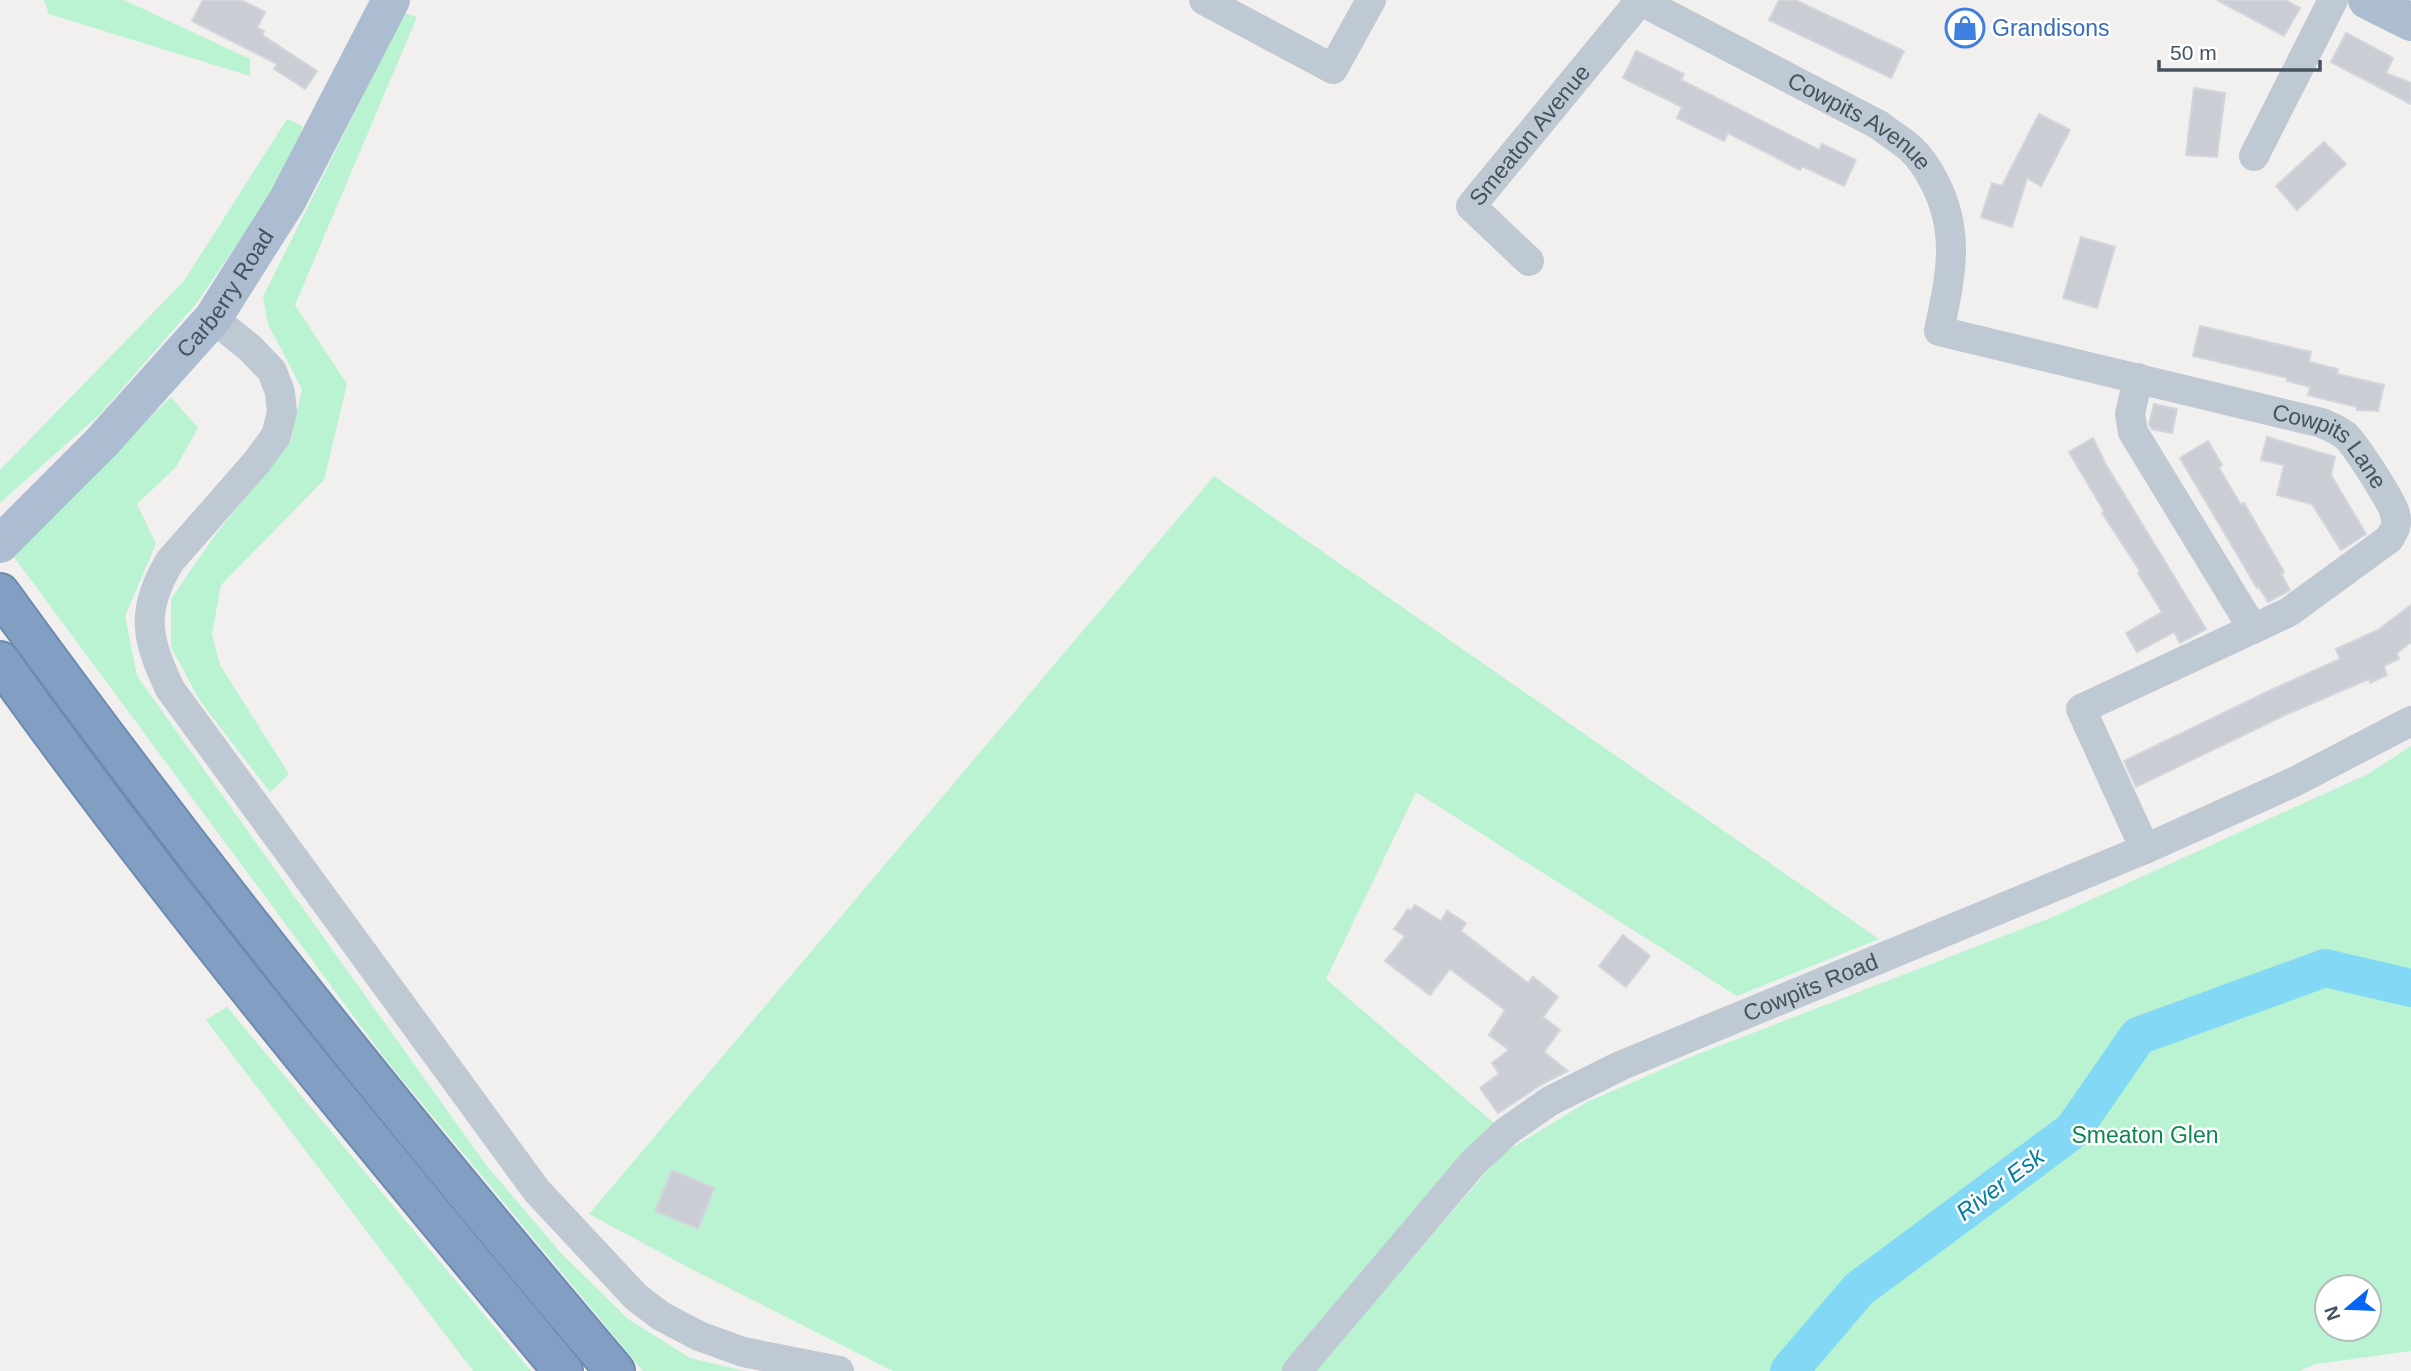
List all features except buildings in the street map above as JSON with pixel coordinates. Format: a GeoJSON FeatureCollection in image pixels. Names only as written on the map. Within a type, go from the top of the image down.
{"type":"FeatureCollection","features":[{"type":"Feature","properties":{"kind":"highway"},"geometry":{"type":"LineString","coordinates":[[0,593],[138,779],[380,1089],[615,1371]]}},
{"type":"Feature","properties":{"kind":"highway"},"geometry":{"type":"LineString","coordinates":[[0,662],[304,1059],[563,1371]]}},
{"type":"Feature","properties":{"kind":"main road","name":"Carberry Road"},"geometry":{"type":"LineString","coordinates":[[0,544],[102,442],[214,318],[287,201],[391,0]]}},
{"type":"Feature","properties":{"kind":"main road"},"geometry":{"type":"LineString","coordinates":[[2367,0],[2411,22]]}},
{"type":"Feature","properties":{"kind":"street"},"geometry":{"type":"LineString","coordinates":[[1204,0],[1334,69],[1371,0]]}},
{"type":"Feature","properties":{"kind":"street"},"geometry":{"type":"LineString","coordinates":[[2254,156],[2333,0]]}},
{"type":"Feature","properties":{"kind":"street","name":"Smeaton Avenue"},"geometry":{"type":"LineString","coordinates":[[1530,261],[1471,206],[1639,1]]}},
{"type":"Feature","properties":{"kind":"street","name":"Cowpits Avenue"},"geometry":{"type":"LineString","coordinates":[[1639,1],[1879,125],[1911,149],[1931,174],[1945,203],[1951,234],[1952,266],[1939,331]]}},
{"type":"Feature","properties":{"kind":"street"},"geometry":{"type":"LineString","coordinates":[[214,318],[272,371],[280,392],[282,412],[276,436],[256,463],[170,561],[160,579],[150,606],[151,637],[158,664],[170,689],[537,1191],[627,1288],[662,1316],[699,1336],[743,1352],[839,1371]]}},
{"type":"Feature","properties":{"kind":"street","name":"Cowpits Lane"},"geometry":{"type":"LineString","coordinates":[[1939,331],[2322,423],[2337,429],[2347,437],[2395,514],[2396,529],[2389,539],[2289,612],[2081,709],[2144,849]]}},
{"type":"Feature","properties":{"kind":"street"},"geometry":{"type":"LineString","coordinates":[[2138,378],[2130,414],[2133,432],[2253,629]]}},
{"type":"Feature","properties":{"kind":"street","name":"Cowpits Road"},"geometry":{"type":"LineString","coordinates":[[1297,1371],[1473,1163],[1507,1131],[1550,1101],[1620,1066],[2144,849],[2294,782],[2411,721]]}},
{"type":"Feature","properties":{"kind":"green space"},"geometry":{"type":"Polygon","coordinates":[[[44,0],[124,0],[250,59],[250,76],[49,14],[44,0]]]}},
{"type":"Feature","properties":{"kind":"green space"},"geometry":{"type":"Polygon","coordinates":[[[404,13],[417,17],[295,305],[347,384],[324,480],[221,585],[212,634],[220,665],[289,774],[270,792],[200,701],[171,647],[171,599],[215,535],[291,441],[302,389],[268,324],[263,297],[404,13]]]}},
{"type":"Feature","properties":{"kind":"green space"},"geometry":{"type":"Polygon","coordinates":[[[287,119],[303,126],[284,176],[196,304],[100,414],[0,503],[0,470],[184,281],[287,119]]]}},
{"type":"Feature","properties":{"kind":"green space"},"geometry":{"type":"Polygon","coordinates":[[[171,397],[198,428],[176,467],[137,504],[156,544],[125,616],[137,676],[487,1166],[560,1252],[628,1319],[690,1358],[744,1371],[643,1371],[386,1060],[11,553],[171,397]]]}},
{"type":"Feature","properties":{"kind":"green space"},"geometry":{"type":"Polygon","coordinates":[[[1214,476],[1879,939],[1737,996],[1416,792],[1326,979],[1494,1123],[1283,1371],[893,1371],[589,1214],[1214,476]]]}},
{"type":"Feature","properties":{"kind":"green space","name":"Smeaton Glen"},"geometry":{"type":"Polygon","coordinates":[[[2411,746],[2411,1351],[2316,1364],[2300,1371],[1315,1371],[1502,1154],[1587,1102],[1693,1056],[2053,917],[2368,774],[2411,746]]]}},
{"type":"Feature","properties":{"kind":"green space"},"geometry":{"type":"Polygon","coordinates":[[[227,1007],[531,1371],[473,1371],[206,1020],[227,1007]]]}},
{"type":"Feature","properties":{"kind":"waterway","name":"River Esk"},"geometry":{"type":"LineString","coordinates":[[1789,1371],[1859,1289],[2073,1130],[2138,1036],[2325,968],[2411,988]]}},
{"type":"Feature","properties":{"kind":"place","name":"Grandisons"},"geometry":{"type":"Point","coordinates":[1965,28]}}]}
